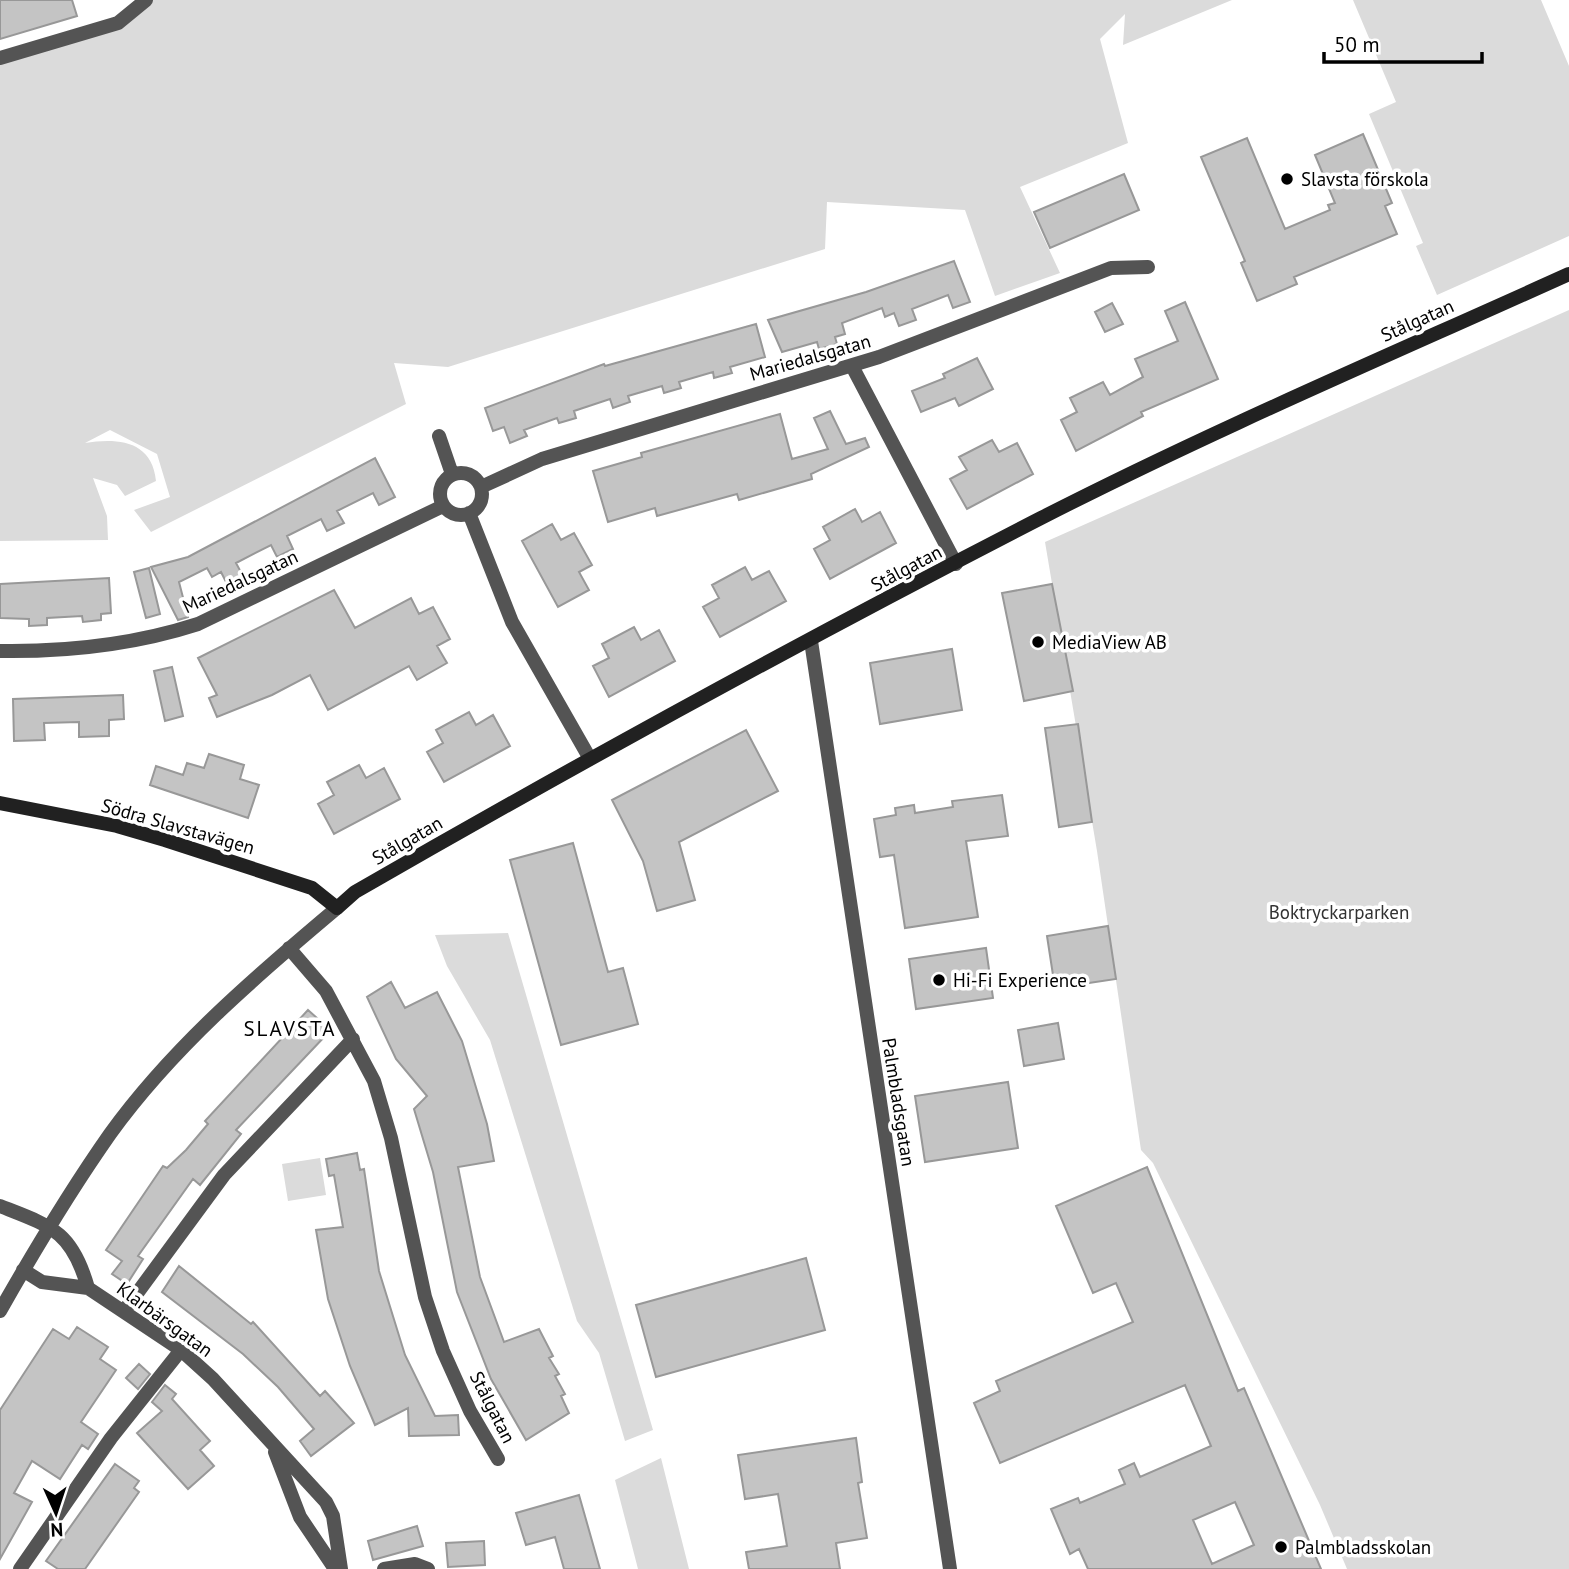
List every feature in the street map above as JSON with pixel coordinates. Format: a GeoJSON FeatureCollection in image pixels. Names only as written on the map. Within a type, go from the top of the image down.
{"type":"FeatureCollection","features":[{"type":"Feature","properties":{"kind":"street"},"geometry":{"type":"LineString","coordinates":[[0,58],[118,23],[146,0]]}},
{"type":"Feature","properties":{"kind":"street","name":"Mariedalsgatan"},"geometry":{"type":"LineString","coordinates":[[481,487],[542,459],[852,366],[1111,268],[1148,267]]}},
{"type":"Feature","properties":{"kind":"street","name":"Stålgatan"},"geometry":{"type":"LineString","coordinates":[[0,1311],[23,1270],[111,1133],[137,1101],[192,1040],[289,948],[355,892],[589,757],[1104,488],[1423,338],[1569,274]]}},
{"type":"Feature","properties":{"kind":"street"},"geometry":{"type":"LineString","coordinates":[[852,366],[956,564]]}},
{"type":"Feature","properties":{"kind":"street"},"geometry":{"type":"LineString","coordinates":[[439,436],[452,474]]}},
{"type":"Feature","properties":{"kind":"street"},"geometry":{"type":"LineString","coordinates":[[452,474],[472,475],[481,487],[481,501],[469,513],[457,515],[443,506],[440,489],[452,474]]}},
{"type":"Feature","properties":{"kind":"street","name":"Mariedalsgatan"},"geometry":{"type":"LineString","coordinates":[[0,651],[93,648],[180,630],[210,619],[443,506]]}},
{"type":"Feature","properties":{"kind":"street"},"geometry":{"type":"LineString","coordinates":[[469,513],[512,622],[589,757]]}},
{"type":"Feature","properties":{"kind":"street","name":"Palmbladsgatan"},"geometry":{"type":"LineString","coordinates":[[811,640],[950,1569]]}},
{"type":"Feature","properties":{"kind":"street","name":"Södra Slavstavägen"},"geometry":{"type":"LineString","coordinates":[[0,803],[117,825],[166,839],[312,888],[337,908]]}},
{"type":"Feature","properties":{"kind":"street","name":"Stålgatan"},"geometry":{"type":"LineString","coordinates":[[289,948],[326,991],[373,1082],[391,1138],[416,1260],[443,1351],[470,1411],[498,1459]]}},
{"type":"Feature","properties":{"kind":"street"},"geometry":{"type":"LineString","coordinates":[[124,1311],[224,1175],[353,1039]]}},
{"type":"Feature","properties":{"kind":"street"},"geometry":{"type":"LineString","coordinates":[[0,1206],[51,1226]]}},
{"type":"Feature","properties":{"kind":"street","name":"Klarbärsgatan"},"geometry":{"type":"LineString","coordinates":[[51,1226],[80,1260],[88,1288]]}},
{"type":"Feature","properties":{"kind":"street","name":"Klarbärsgatan"},"geometry":{"type":"LineString","coordinates":[[23,1270],[42,1282],[88,1288],[181,1350],[213,1379],[326,1502],[332,1516],[341,1569]]}},
{"type":"Feature","properties":{"kind":"street"},"geometry":{"type":"LineString","coordinates":[[20,1569],[111,1438],[181,1350]]}},
{"type":"Feature","properties":{"kind":"street","name":"Klarbärsgatan"},"geometry":{"type":"LineString","coordinates":[[274,1447],[300,1517],[335,1569]]}},
{"type":"Feature","properties":{"kind":"street"},"geometry":{"type":"LineString","coordinates":[[384,1569],[415,1564],[428,1569]]}},
{"type":"Feature","properties":{"kind":"green space"},"geometry":{"type":"Polygon","coordinates":[[[146,0],[1232,0],[1123,45],[1125,14],[1100,39],[1128,143],[1020,187],[1060,273],[995,296],[965,210],[827,202],[825,249],[448,367],[394,363],[406,404],[151,532],[134,510],[170,497],[157,454],[110,430],[85,443],[109,441],[131,445],[148,457],[156,481],[125,496],[117,485],[93,478],[107,516],[108,540],[0,541],[0,58],[118,23],[146,0]]]}},
{"type":"Feature","properties":{"kind":"green space"},"geometry":{"type":"Polygon","coordinates":[[[1353,0],[1541,0],[1569,66],[1569,236],[1437,295],[1416,246],[1423,243],[1369,114],[1396,102],[1353,0]]]}},
{"type":"Feature","properties":{"kind":"green space","name":"Boktryckarparken"},"geometry":{"type":"Polygon","coordinates":[[[1569,310],[1569,1569],[1347,1569],[1320,1505],[1153,1163],[1141,1150],[1097,851],[1045,542],[1569,310]]]}},
{"type":"Feature","properties":{"kind":"green space"},"geometry":{"type":"Polygon","coordinates":[[[508,933],[653,1430],[625,1441],[599,1353],[577,1321],[490,1040],[447,966],[435,935],[508,933]]]}},
{"type":"Feature","properties":{"kind":"green space"},"geometry":{"type":"Polygon","coordinates":[[[320,1158],[326,1195],[288,1201],[282,1164],[320,1158]]]}},
{"type":"Feature","properties":{"kind":"green space"},"geometry":{"type":"Polygon","coordinates":[[[661,1458],[689,1569],[638,1569],[615,1480],[661,1458]]]}},
{"type":"Feature","properties":{"kind":"building"},"geometry":{"type":"Polygon","coordinates":[[[0,0],[72,0],[77,16],[0,39],[0,0]]]}},
{"type":"Feature","properties":{"kind":"building"},"geometry":{"type":"Polygon","coordinates":[[[1363,134],[1392,203],[1385,206],[1397,234],[1294,277],[1297,284],[1257,301],[1241,263],[1245,261],[1201,157],[1247,138],[1285,229],[1330,210],[1328,205],[1335,203],[1315,155],[1363,134]]]}},
{"type":"Feature","properties":{"kind":"building"},"geometry":{"type":"Polygon","coordinates":[[[1124,174],[1139,210],[1050,248],[1034,212],[1124,174]]]}},
{"type":"Feature","properties":{"kind":"building"},"geometry":{"type":"Polygon","coordinates":[[[954,261],[970,302],[953,308],[948,295],[912,309],[916,320],[899,326],[894,313],[885,317],[882,308],[842,323],[845,334],[835,337],[837,344],[819,349],[817,342],[782,352],[768,320],[866,292],[954,261]]]}},
{"type":"Feature","properties":{"kind":"building"},"geometry":{"type":"Polygon","coordinates":[[[1185,302],[1218,379],[1141,412],[1143,416],[1076,451],[1061,420],[1077,412],[1070,398],[1103,382],[1110,395],[1143,377],[1135,359],[1178,341],[1165,311],[1185,302]]]}},
{"type":"Feature","properties":{"kind":"building"},"geometry":{"type":"Polygon","coordinates":[[[1112,303],[1123,324],[1105,332],[1095,312],[1112,303]]]}},
{"type":"Feature","properties":{"kind":"building"},"geometry":{"type":"Polygon","coordinates":[[[756,324],[765,357],[730,367],[732,373],[714,378],[713,372],[679,382],[681,388],[664,393],[662,386],[628,396],[630,402],[613,408],[610,399],[574,411],[576,418],[559,423],[557,418],[524,430],[527,436],[510,443],[504,427],[493,431],[485,408],[604,364],[605,366],[756,324]]]}},
{"type":"Feature","properties":{"kind":"building"},"geometry":{"type":"Polygon","coordinates":[[[977,358],[993,389],[959,406],[955,398],[921,412],[912,391],[945,378],[943,374],[977,358]]]}},
{"type":"Feature","properties":{"kind":"building"},"geometry":{"type":"Polygon","coordinates":[[[830,411],[846,444],[865,438],[869,447],[811,474],[812,479],[739,500],[737,494],[657,516],[655,508],[608,522],[593,471],[642,457],[641,453],[780,414],[792,459],[828,449],[814,418],[830,411]]]}},
{"type":"Feature","properties":{"kind":"building"},"geometry":{"type":"Polygon","coordinates":[[[992,440],[999,452],[1017,443],[1033,474],[967,509],[950,479],[967,470],[959,457],[992,440]]]}},
{"type":"Feature","properties":{"kind":"building"},"geometry":{"type":"Polygon","coordinates":[[[375,458],[395,497],[379,505],[373,493],[337,511],[344,523],[327,531],[321,519],[287,536],[293,549],[277,557],[271,545],[236,563],[243,576],[227,584],[221,572],[212,577],[207,568],[179,582],[188,617],[178,620],[151,567],[188,557],[375,458]]]}},
{"type":"Feature","properties":{"kind":"building"},"geometry":{"type":"Polygon","coordinates":[[[855,509],[862,522],[880,512],[896,543],[830,579],[814,549],[830,540],[823,527],[855,509]]]}},
{"type":"Feature","properties":{"kind":"building"},"geometry":{"type":"Polygon","coordinates":[[[552,524],[561,540],[574,533],[592,565],[579,572],[589,590],[558,607],[522,541],[552,524]]]}},
{"type":"Feature","properties":{"kind":"building"},"geometry":{"type":"Polygon","coordinates":[[[745,567],[752,580],[769,571],[786,601],[720,637],[703,607],[719,598],[712,585],[745,567]]]}},
{"type":"Feature","properties":{"kind":"building"},"geometry":{"type":"Polygon","coordinates":[[[149,568],[160,614],[146,618],[134,572],[149,568]]]}},
{"type":"Feature","properties":{"kind":"building"},"geometry":{"type":"Polygon","coordinates":[[[109,578],[111,613],[101,614],[101,620],[83,622],[82,616],[47,618],[47,625],[29,626],[29,619],[0,618],[0,584],[109,578]]]}},
{"type":"Feature","properties":{"kind":"building","name":"MediaView AB"},"geometry":{"type":"Polygon","coordinates":[[[1052,584],[1073,691],[1024,701],[1002,593],[1052,584]]]}},
{"type":"Feature","properties":{"kind":"building"},"geometry":{"type":"Polygon","coordinates":[[[334,590],[355,628],[411,598],[419,614],[433,607],[450,639],[437,646],[447,663],[417,680],[409,666],[328,710],[310,675],[272,695],[217,717],[209,698],[217,695],[198,658],[334,590]]]}},
{"type":"Feature","properties":{"kind":"building"},"geometry":{"type":"Polygon","coordinates":[[[634,627],[641,640],[659,630],[675,661],[609,697],[593,666],[609,658],[602,644],[634,627]]]}},
{"type":"Feature","properties":{"kind":"building"},"geometry":{"type":"Polygon","coordinates":[[[952,649],[962,710],[880,724],[870,663],[952,649]]]}},
{"type":"Feature","properties":{"kind":"building"},"geometry":{"type":"Polygon","coordinates":[[[172,667],[183,716],[165,721],[154,671],[172,667]]]}},
{"type":"Feature","properties":{"kind":"building"},"geometry":{"type":"Polygon","coordinates":[[[123,695],[124,719],[109,720],[109,736],[79,737],[79,722],[44,723],[45,740],[14,741],[13,699],[123,695]]]}},
{"type":"Feature","properties":{"kind":"building"},"geometry":{"type":"Polygon","coordinates":[[[469,712],[476,725],[493,715],[510,746],[444,782],[427,752],[443,743],[436,730],[469,712]]]}},
{"type":"Feature","properties":{"kind":"building"},"geometry":{"type":"Polygon","coordinates":[[[1078,724],[1092,822],[1059,827],[1045,728],[1078,724]]]}},
{"type":"Feature","properties":{"kind":"building"},"geometry":{"type":"Polygon","coordinates":[[[746,730],[778,791],[679,842],[695,900],[657,911],[643,861],[612,800],[746,730]]]}},
{"type":"Feature","properties":{"kind":"building"},"geometry":{"type":"Polygon","coordinates":[[[209,754],[244,765],[240,779],[259,785],[248,818],[150,785],[156,766],[183,775],[187,763],[204,768],[209,754]]]}},
{"type":"Feature","properties":{"kind":"building"},"geometry":{"type":"Polygon","coordinates":[[[359,765],[366,778],[384,768],[400,799],[334,834],[318,804],[334,795],[327,782],[359,765]]]}},
{"type":"Feature","properties":{"kind":"building"},"geometry":{"type":"Polygon","coordinates":[[[1002,795],[1008,836],[966,841],[978,917],[905,928],[894,855],[880,857],[874,819],[896,815],[895,808],[914,805],[915,813],[953,807],[952,801],[1002,795]]]}},
{"type":"Feature","properties":{"kind":"building"},"geometry":{"type":"Polygon","coordinates":[[[573,843],[608,972],[623,968],[638,1024],[561,1045],[510,860],[573,843]]]}},
{"type":"Feature","properties":{"kind":"building"},"geometry":{"type":"Polygon","coordinates":[[[1108,926],[1116,979],[1055,988],[1047,936],[1108,926]]]}},
{"type":"Feature","properties":{"kind":"building"},"geometry":{"type":"Polygon","coordinates":[[[986,948],[993,998],[916,1009],[909,959],[986,948]]]}},
{"type":"Feature","properties":{"kind":"building"},"geometry":{"type":"Polygon","coordinates":[[[391,982],[405,1008],[437,992],[462,1041],[487,1124],[494,1161],[458,1167],[480,1277],[504,1342],[539,1329],[553,1356],[549,1358],[559,1374],[555,1376],[565,1394],[561,1396],[569,1413],[526,1440],[491,1379],[457,1292],[433,1172],[414,1109],[427,1096],[396,1059],[367,997],[391,982]]]}},
{"type":"Feature","properties":{"kind":"building"},"geometry":{"type":"Polygon","coordinates":[[[308,1010],[327,1027],[327,1034],[236,1130],[241,1134],[200,1185],[193,1179],[138,1256],[143,1259],[127,1284],[112,1274],[122,1261],[106,1250],[163,1166],[167,1168],[186,1150],[208,1124],[205,1121],[308,1010]]]}},
{"type":"Feature","properties":{"kind":"building"},"geometry":{"type":"Polygon","coordinates":[[[1058,1023],[1064,1059],[1024,1066],[1018,1030],[1058,1023]]]}},
{"type":"Feature","properties":{"kind":"building"},"geometry":{"type":"Polygon","coordinates":[[[1008,1082],[1018,1148],[925,1162],[915,1096],[1008,1082]]]}},
{"type":"Feature","properties":{"kind":"building"},"geometry":{"type":"Polygon","coordinates":[[[357,1153],[360,1170],[364,1169],[379,1271],[405,1355],[435,1416],[458,1415],[459,1435],[409,1436],[408,1408],[375,1425],[350,1366],[328,1299],[316,1230],[343,1227],[334,1175],[329,1176],[326,1159],[357,1153]]]}},
{"type":"Feature","properties":{"kind":"building"},"geometry":{"type":"Polygon","coordinates":[[[1147,1167],[1238,1391],[1244,1388],[1321,1569],[1088,1569],[1079,1549],[1070,1554],[1051,1509],[1078,1498],[1080,1503],[1125,1484],[1119,1470],[1134,1463],[1140,1477],[1211,1446],[1185,1385],[1000,1463],[974,1403],[1000,1391],[996,1381],[1133,1322],[1116,1283],[1093,1293],[1056,1206],[1147,1167]],[[1235,1502],[1193,1520],[1212,1564],[1254,1545],[1235,1502]]]}},
{"type":"Feature","properties":{"kind":"building"},"geometry":{"type":"Polygon","coordinates":[[[806,1258],[825,1330],[656,1377],[636,1305],[806,1258]]]}},
{"type":"Feature","properties":{"kind":"building"},"geometry":{"type":"Polygon","coordinates":[[[179,1266],[251,1324],[253,1322],[320,1396],[325,1391],[354,1423],[311,1456],[300,1441],[314,1429],[278,1387],[243,1354],[162,1292],[179,1266]]]}},
{"type":"Feature","properties":{"kind":"building"},"geometry":{"type":"Polygon","coordinates":[[[77,1327],[108,1347],[100,1359],[116,1370],[81,1422],[98,1434],[88,1449],[82,1445],[60,1479],[32,1461],[14,1493],[32,1502],[0,1559],[0,1410],[53,1329],[69,1339],[77,1327]]]}},
{"type":"Feature","properties":{"kind":"building"},"geometry":{"type":"Polygon","coordinates":[[[139,1364],[150,1374],[138,1389],[126,1378],[139,1364]]]}},
{"type":"Feature","properties":{"kind":"building"},"geometry":{"type":"Polygon","coordinates":[[[165,1385],[176,1394],[172,1399],[210,1441],[200,1450],[214,1466],[188,1489],[137,1433],[162,1411],[152,1402],[165,1385]]]}},
{"type":"Feature","properties":{"kind":"building"},"geometry":{"type":"Polygon","coordinates":[[[856,1438],[862,1482],[858,1483],[867,1538],[836,1543],[840,1569],[749,1569],[746,1552],[787,1546],[778,1494],[745,1499],[738,1455],[856,1438]]]}},
{"type":"Feature","properties":{"kind":"building"},"geometry":{"type":"Polygon","coordinates":[[[115,1464],[139,1481],[134,1488],[139,1492],[85,1569],[58,1569],[46,1561],[115,1464]]]}},
{"type":"Feature","properties":{"kind":"building"},"geometry":{"type":"Polygon","coordinates":[[[579,1495],[600,1569],[564,1569],[555,1537],[526,1545],[516,1513],[579,1495]]]}},
{"type":"Feature","properties":{"kind":"building"},"geometry":{"type":"Polygon","coordinates":[[[417,1526],[423,1546],[373,1560],[368,1541],[417,1526]]]}},
{"type":"Feature","properties":{"kind":"building"},"geometry":{"type":"Polygon","coordinates":[[[484,1541],[485,1565],[448,1567],[446,1543],[484,1541]]]}},
{"type":"Feature","properties":{"kind":"place","name":"Slavsta förskola"},"geometry":{"type":"Point","coordinates":[1287,179]}},
{"type":"Feature","properties":{"kind":"place","name":"MediaView AB"},"geometry":{"type":"Point","coordinates":[1038,642]}},
{"type":"Feature","properties":{"kind":"place","name":"Hi-Fi Experience"},"geometry":{"type":"Point","coordinates":[939,980]}},
{"type":"Feature","properties":{"kind":"place","name":"Palmbladsskolan"},"geometry":{"type":"Point","coordinates":[1281,1547]}},
{"type":"Feature","properties":{"kind":"district","name":"SLAVSTA"},"geometry":{"type":"Point","coordinates":[290,1028]}}]}
